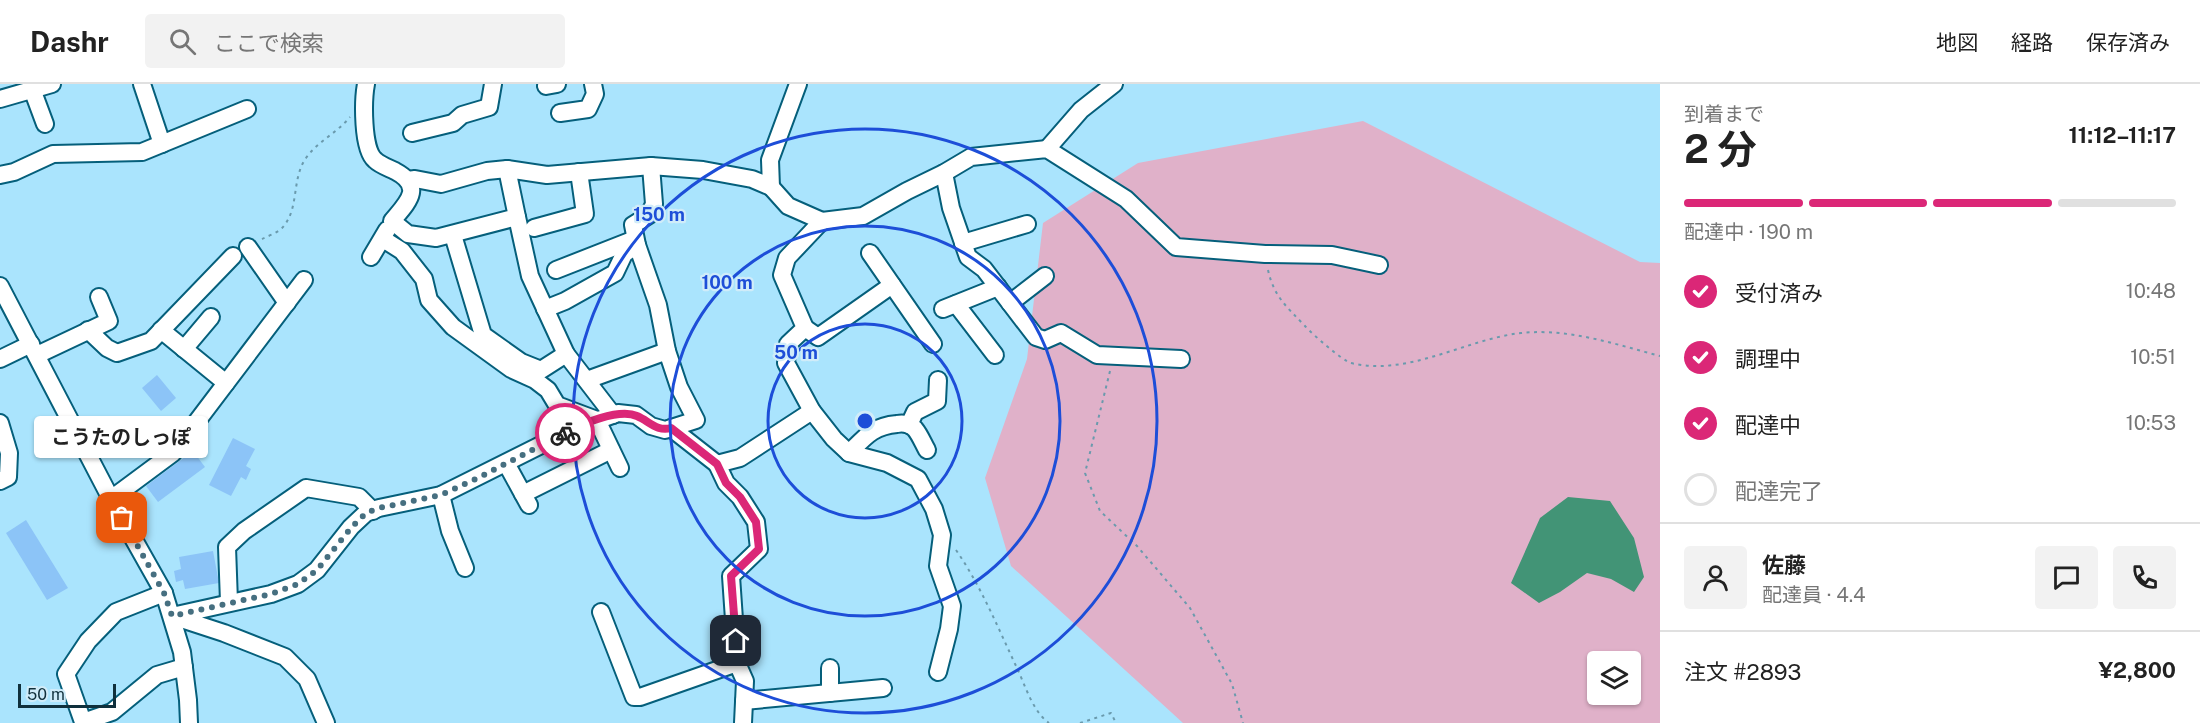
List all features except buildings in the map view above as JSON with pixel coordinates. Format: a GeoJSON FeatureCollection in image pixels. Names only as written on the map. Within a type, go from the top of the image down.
{"type":"FeatureCollection","features":[{"type":"Feature","properties":{"kind":"street"},"geometry":{"type":"LineString","coordinates":[[0,99],[52,84]]}},
{"type":"Feature","properties":{"kind":"street"},"geometry":{"type":"LineString","coordinates":[[142,84],[162,144]]}},
{"type":"Feature","properties":{"kind":"street"},"geometry":{"type":"LineString","coordinates":[[412,134],[453,123],[462,115],[489,107],[493,84]]}},
{"type":"Feature","properties":{"kind":"street"},"geometry":{"type":"LineString","coordinates":[[560,113],[588,109],[595,94],[593,84]]}},
{"type":"Feature","properties":{"kind":"street"},"geometry":{"type":"LineString","coordinates":[[771,188],[770,160],[798,84]]}},
{"type":"Feature","properties":{"kind":"street"},"geometry":{"type":"LineString","coordinates":[[1047,149],[1081,110],[1114,84]]}},
{"type":"Feature","properties":{"kind":"street"},"geometry":{"type":"LineString","coordinates":[[32,89],[45,124]]}},
{"type":"Feature","properties":{"kind":"street"},"geometry":{"type":"LineString","coordinates":[[364,91],[368,149],[375,160],[405,176],[411,185],[410,200],[392,221],[371,257]]}},
{"type":"Feature","properties":{"kind":"street"},"geometry":{"type":"LineString","coordinates":[[0,174],[14,172],[52,154],[142,152],[247,109]]}},
{"type":"Feature","properties":{"kind":"street"},"geometry":{"type":"LineString","coordinates":[[408,180],[415,179],[441,184],[487,171],[507,169],[547,175],[651,166],[703,170],[752,179],[771,188],[788,207],[822,221],[863,216],[944,173],[970,156],[1047,149],[1126,200],[1176,247],[1265,254],[1332,255],[1379,265]]}},
{"type":"Feature","properties":{"kind":"street"},"geometry":{"type":"LineString","coordinates":[[172,616],[271,594],[298,584],[317,570],[366,513],[441,495],[571,430],[597,420],[618,413],[636,415],[651,426],[665,430],[696,420],[679,387],[667,351],[658,305],[633,225],[649,215],[654,204],[651,166]]}},
{"type":"Feature","properties":{"kind":"street"},"geometry":{"type":"LineString","coordinates":[[507,169],[530,276],[566,354],[614,415]]}},
{"type":"Feature","properties":{"kind":"street"},"geometry":{"type":"LineString","coordinates":[[534,228],[585,214],[579,172]]}},
{"type":"Feature","properties":{"kind":"street"},"geometry":{"type":"LineString","coordinates":[[944,173],[951,208],[968,257],[984,269],[1036,337],[1045,340],[1061,333],[1097,355],[1181,359]]}},
{"type":"Feature","properties":{"kind":"street"},"geometry":{"type":"LineString","coordinates":[[392,221],[408,234],[436,238],[517,217]]}},
{"type":"Feature","properties":{"kind":"street"},"geometry":{"type":"LineString","coordinates":[[822,221],[787,258],[782,275],[805,328],[818,337],[892,285]]}},
{"type":"Feature","properties":{"kind":"street"},"geometry":{"type":"LineString","coordinates":[[963,243],[1027,224]]}},
{"type":"Feature","properties":{"kind":"street"},"geometry":{"type":"LineString","coordinates":[[453,235],[483,335],[521,362],[541,370],[566,354]]}},
{"type":"Feature","properties":{"kind":"street"},"geometry":{"type":"LineString","coordinates":[[383,239],[402,251],[410,260],[424,279],[429,300],[453,327],[511,369],[536,380],[548,390],[557,405],[597,420],[620,468]]}},
{"type":"Feature","properties":{"kind":"street"},"geometry":{"type":"LineString","coordinates":[[556,270],[637,242]]}},
{"type":"Feature","properties":{"kind":"street"},"geometry":{"type":"LineString","coordinates":[[545,309],[565,301],[615,273],[624,254],[637,242]]}},
{"type":"Feature","properties":{"kind":"street"},"geometry":{"type":"LineString","coordinates":[[248,246],[287,303]]}},
{"type":"Feature","properties":{"kind":"street"},"geometry":{"type":"LineString","coordinates":[[870,253],[933,344]]}},
{"type":"Feature","properties":{"kind":"street"},"geometry":{"type":"LineString","coordinates":[[88,330],[107,348],[117,353],[151,341],[233,256]]}},
{"type":"Feature","properties":{"kind":"street"},"geometry":{"type":"LineString","coordinates":[[1010,303],[1045,276]]}},
{"type":"Feature","properties":{"kind":"street"},"geometry":{"type":"LineString","coordinates":[[111,499],[173,453],[304,280]]}},
{"type":"Feature","properties":{"kind":"street"},"geometry":{"type":"LineString","coordinates":[[0,286],[111,499],[164,593],[184,667],[189,723]]}},
{"type":"Feature","properties":{"kind":"street"},"geometry":{"type":"LineString","coordinates":[[994,355],[950,307],[998,287]]}},
{"type":"Feature","properties":{"kind":"street"},"geometry":{"type":"LineString","coordinates":[[0,359],[109,321],[99,297]]}},
{"type":"Feature","properties":{"kind":"street"},"geometry":{"type":"LineString","coordinates":[[184,349],[211,317]]}},
{"type":"Feature","properties":{"kind":"street"},"geometry":{"type":"LineString","coordinates":[[805,328],[788,344],[786,363],[812,411],[834,439],[849,453],[887,463],[918,479],[934,509],[942,535],[938,566],[952,606],[949,629],[938,672]]}},
{"type":"Feature","properties":{"kind":"street"},"geometry":{"type":"LineString","coordinates":[[161,330],[226,383]]}},
{"type":"Feature","properties":{"kind":"street"},"geometry":{"type":"LineString","coordinates":[[587,380],[667,351]]}},
{"type":"Feature","properties":{"kind":"street"},"geometry":{"type":"LineString","coordinates":[[909,425],[915,412],[937,400],[938,380]]}},
{"type":"Feature","properties":{"kind":"street"},"geometry":{"type":"LineString","coordinates":[[717,464],[740,458],[812,411]]}},
{"type":"Feature","properties":{"kind":"street"},"geometry":{"type":"LineString","coordinates":[[0,423],[9,453],[8,477],[0,481]]}},
{"type":"Feature","properties":{"kind":"street"},"geometry":{"type":"LineString","coordinates":[[849,453],[879,426],[900,423],[914,429],[927,450]]}},
{"type":"Feature","properties":{"kind":"street"},"geometry":{"type":"LineString","coordinates":[[671,428],[717,464],[726,483],[740,497],[756,522],[759,549],[731,576],[737,663],[745,681],[743,723]]}},
{"type":"Feature","properties":{"kind":"street"},"geometry":{"type":"LineString","coordinates":[[506,463],[526,500],[611,450]]}},
{"type":"Feature","properties":{"kind":"street"},"geometry":{"type":"LineString","coordinates":[[229,602],[227,547],[244,531],[306,488],[359,497],[373,511]]}},
{"type":"Feature","properties":{"kind":"street"},"geometry":{"type":"LineString","coordinates":[[441,495],[450,531],[465,568]]}},
{"type":"Feature","properties":{"kind":"street"},"geometry":{"type":"LineString","coordinates":[[164,593],[116,612],[88,641],[66,674],[83,722],[112,712],[157,675],[184,667]]}},
{"type":"Feature","properties":{"kind":"street"},"geometry":{"type":"LineString","coordinates":[[601,612],[634,697],[640,698],[737,663]]}},
{"type":"Feature","properties":{"kind":"street"},"geometry":{"type":"LineString","coordinates":[[172,616],[285,657],[307,679],[326,723]]}},
{"type":"Feature","properties":{"kind":"street"},"geometry":{"type":"LineString","coordinates":[[830,668],[830,693]]}},
{"type":"Feature","properties":{"kind":"street"},"geometry":{"type":"LineString","coordinates":[[744,700],[883,688]]}},
{"type":"Feature","properties":{"kind":"path"},"geometry":{"type":"LineString","coordinates":[[248,246],[282,229],[294,208],[297,176],[305,160],[345,123],[364,91]]}},
{"type":"Feature","properties":{"kind":"path"},"geometry":{"type":"LineString","coordinates":[[1265,254],[1277,297],[1310,331],[1349,363],[1396,364],[1520,333],[1556,331],[1660,356]]}},
{"type":"Feature","properties":{"kind":"path"},"geometry":{"type":"LineString","coordinates":[[1113,357],[1085,473],[1100,511],[1143,554],[1190,608],[1232,684],[1244,723]]}},
{"type":"Feature","properties":{"kind":"path"},"geometry":{"type":"LineString","coordinates":[[942,535],[950,541],[971,571],[1032,699],[1049,723]]}},
{"type":"Feature","properties":{"kind":"path"},"geometry":{"type":"LineString","coordinates":[[1080,723],[1112,712],[1116,723]]}},
{"type":"Feature","properties":{"kind":"shaded area"},"geometry":{"type":"Polygon","coordinates":[[[1363,121],[1640,262],[1660,263],[1660,723],[1183,723],[1011,566],[985,478],[1027,359],[1043,223],[1138,163],[1363,121]]]}},
{"type":"Feature","properties":{"kind":"shaded area"},"geometry":{"type":"Polygon","coordinates":[[[1568,497],[1610,501],[1634,538],[1644,577],[1634,592],[1611,579],[1587,573],[1560,592],[1539,603],[1511,583],[1540,518],[1568,497]]]}},
{"type":"Feature","properties":{"kind":"way so far"},"geometry":{"type":"LineString","coordinates":[[122,518],[164,593],[172,616],[271,594],[298,584],[317,570],[366,513],[379,508],[441,495],[565,433]]}},
{"type":"Feature","properties":{"kind":"place","name":"こうたのしっぽ"},"geometry":{"type":"Point","coordinates":[122,518]}},
{"type":"Feature","properties":{"kind":"route"},"geometry":{"type":"LineString","coordinates":[[565,433],[618,413],[636,415],[651,426],[665,430],[671,428],[717,464],[726,483],[740,497],[756,522],[759,549],[731,576],[736,641]]}}]}
